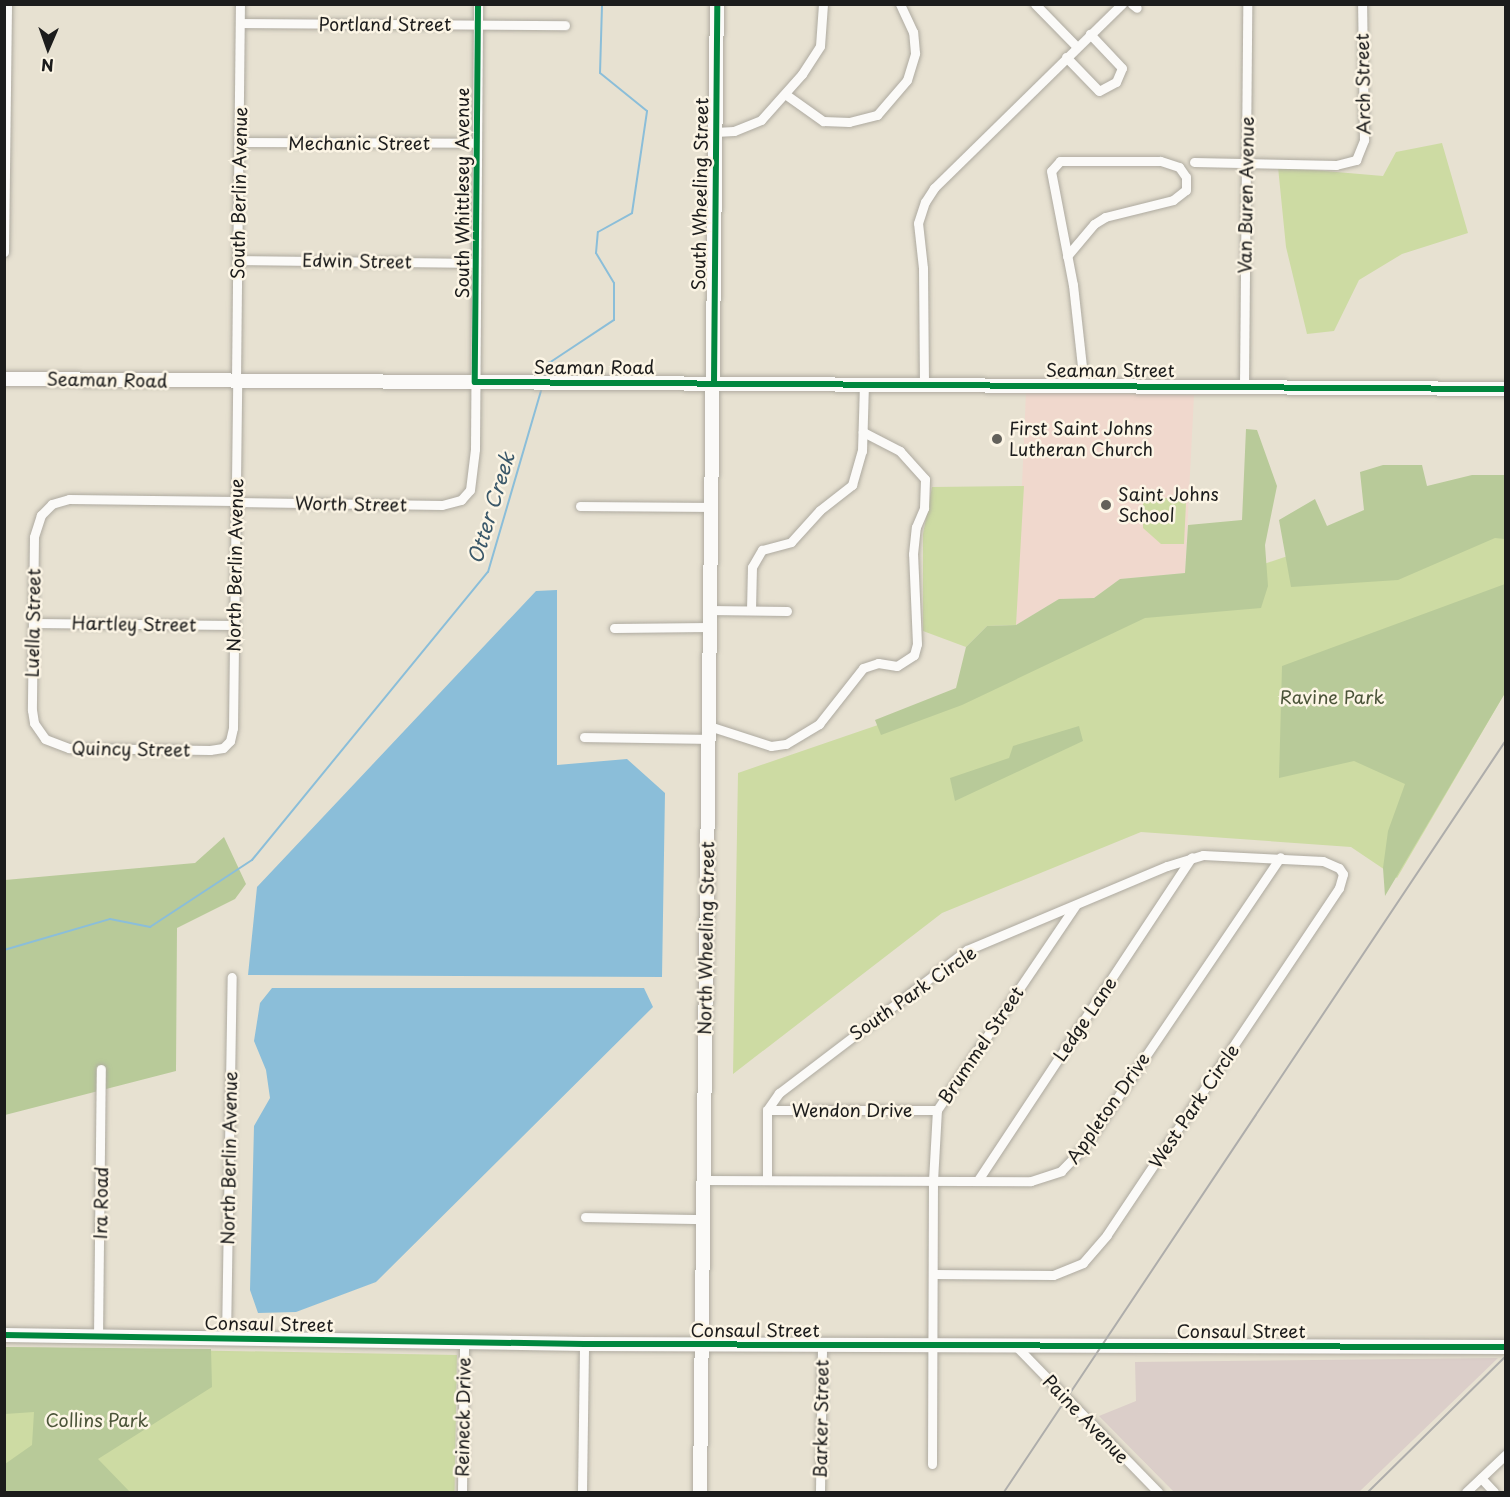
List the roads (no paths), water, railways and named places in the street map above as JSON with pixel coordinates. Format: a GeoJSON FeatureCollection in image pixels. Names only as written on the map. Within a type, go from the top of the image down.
{"type":"FeatureCollection","features":[{"type":"Feature","properties":{"kind":"street"},"geometry":{"type":"LineString","coordinates":[[4,252],[8,4]]}},
{"type":"Feature","properties":{"kind":"street","name":"South Berlin Avenue"},"geometry":{"type":"LineString","coordinates":[[236,381],[240,4]]}},
{"type":"Feature","properties":{"kind":"street","name":"South Whittlesey Avenue"},"geometry":{"type":"LineString","coordinates":[[465,497],[475,473],[478,4]]}},
{"type":"Feature","properties":{"kind":"street","name":"South Wheeling Street"},"geometry":{"type":"LineString","coordinates":[[714,383],[717,4]]}},
{"type":"Feature","properties":{"kind":"street"},"geometry":{"type":"LineString","coordinates":[[716,132],[734,131],[761,120],[784,94],[820,46],[823,4]]}},
{"type":"Feature","properties":{"kind":"street"},"geometry":{"type":"LineString","coordinates":[[784,94],[823,121],[849,123],[877,115],[907,80],[915,53],[913,32],[900,4]]}},
{"type":"Feature","properties":{"kind":"street"},"geometry":{"type":"LineString","coordinates":[[1035,4],[1077,47]]}},
{"type":"Feature","properties":{"kind":"street"},"geometry":{"type":"LineString","coordinates":[[924,383],[923,268],[918,223],[925,202],[934,188],[1122,4]]}},
{"type":"Feature","properties":{"kind":"street","name":"Van Buren Avenue"},"geometry":{"type":"LineString","coordinates":[[1244,385],[1247,4]]}},
{"type":"Feature","properties":{"kind":"street","name":"Arch Street"},"geometry":{"type":"LineString","coordinates":[[1246,163],[1336,165],[1356,160],[1365,140],[1362,4]]}},
{"type":"Feature","properties":{"kind":"street","name":"Portland Street"},"geometry":{"type":"LineString","coordinates":[[240,23],[566,25]]}},
{"type":"Feature","properties":{"kind":"street"},"geometry":{"type":"LineString","coordinates":[[1066,57],[1099,91],[1116,82],[1122,68],[1090,34]]}},
{"type":"Feature","properties":{"kind":"street","name":"Mechanic Street"},"geometry":{"type":"LineString","coordinates":[[240,142],[477,143]]}},
{"type":"Feature","properties":{"kind":"street"},"geometry":{"type":"LineString","coordinates":[[1068,256],[1105,217],[1173,200],[1186,190],[1186,177],[1179,167],[1166,162],[1057,162],[1051,171],[1051,181],[1068,256],[1084,384]]}},
{"type":"Feature","properties":{"kind":"street"},"geometry":{"type":"LineString","coordinates":[[1194,162],[1246,163]]}},
{"type":"Feature","properties":{"kind":"street","name":"Edwin Street"},"geometry":{"type":"LineString","coordinates":[[238,260],[476,263]]}},
{"type":"Feature","properties":{"kind":"street","name":"Seaman Road"},"geometry":{"type":"LineString","coordinates":[[4,379],[714,383]]}},
{"type":"Feature","properties":{"kind":"street","name":"North Berlin Avenue"},"geometry":{"type":"LineString","coordinates":[[224,747],[233,731],[236,381]]}},
{"type":"Feature","properties":{"kind":"street","name":"Seaman Street"},"geometry":{"type":"LineString","coordinates":[[714,383],[1506,388]]}},
{"type":"Feature","properties":{"kind":"street","name":"North Wheeling Street"},"geometry":{"type":"LineString","coordinates":[[700,1492],[709,610],[714,383]]}},
{"type":"Feature","properties":{"kind":"street"},"geometry":{"type":"LineString","coordinates":[[751,610],[755,559],[762,549],[790,542],[820,510],[852,485],[863,432],[864,383]]}},
{"type":"Feature","properties":{"kind":"street"},"geometry":{"type":"LineString","coordinates":[[584,737],[709,732],[771,746],[786,744],[819,724],[863,668],[878,663],[897,666],[914,655],[917,644],[913,554],[916,527],[924,508],[925,479],[900,451],[863,432]]}},
{"type":"Feature","properties":{"kind":"street","name":"Worth Street"},"geometry":{"type":"LineString","coordinates":[[44,511],[58,502],[74,499],[442,505],[465,497]]}},
{"type":"Feature","properties":{"kind":"street"},"geometry":{"type":"LineString","coordinates":[[580,506],[711,507]]}},
{"type":"Feature","properties":{"kind":"street","name":"Luella Street"},"geometry":{"type":"LineString","coordinates":[[41,735],[32,710],[34,533],[44,511]]}},
{"type":"Feature","properties":{"kind":"street"},"geometry":{"type":"LineString","coordinates":[[709,610],[787,611]]}},
{"type":"Feature","properties":{"kind":"street","name":"Hartley Street"},"geometry":{"type":"LineString","coordinates":[[33,623],[234,625]]}},
{"type":"Feature","properties":{"kind":"street"},"geometry":{"type":"LineString","coordinates":[[614,628],[709,627]]}},
{"type":"Feature","properties":{"kind":"street","name":"Quincy Street"},"geometry":{"type":"LineString","coordinates":[[41,735],[54,745],[69,748],[224,747]]}},
{"type":"Feature","properties":{"kind":"street","name":"South Park Circle"},"geometry":{"type":"LineString","coordinates":[[767,1110],[794,1080],[967,950],[1192,857],[1212,854],[1280,857]]}},
{"type":"Feature","properties":{"kind":"street","name":"Ledge Lane"},"geometry":{"type":"LineString","coordinates":[[978,1180],[1192,857]]}},
{"type":"Feature","properties":{"kind":"street","name":"Appleton Drive"},"geometry":{"type":"LineString","coordinates":[[704,1180],[1042,1179],[1068,1166],[1280,857]]}},
{"type":"Feature","properties":{"kind":"street","name":"West Park Circle"},"geometry":{"type":"LineString","coordinates":[[933,1274],[1053,1275],[1083,1263],[1107,1235],[1339,888],[1343,874],[1333,864],[1280,857]]}},
{"type":"Feature","properties":{"kind":"street","name":"Brummel Street"},"geometry":{"type":"LineString","coordinates":[[932,1464],[933,1181],[937,1110],[1076,905]]}},
{"type":"Feature","properties":{"kind":"street","name":"North Berlin Avenue"},"geometry":{"type":"LineString","coordinates":[[226,1338],[232,977]]}},
{"type":"Feature","properties":{"kind":"street","name":"Ira Road"},"geometry":{"type":"LineString","coordinates":[[98,1336],[101,1069]]}},
{"type":"Feature","properties":{"kind":"street"},"geometry":{"type":"LineString","coordinates":[[766,1179],[767,1110]]}},
{"type":"Feature","properties":{"kind":"street","name":"Wendon Drive"},"geometry":{"type":"LineString","coordinates":[[767,1110],[937,1110]]}},
{"type":"Feature","properties":{"kind":"street"},"geometry":{"type":"LineString","coordinates":[[585,1217],[703,1219]]}},
{"type":"Feature","properties":{"kind":"street","name":"Consaul Street"},"geometry":{"type":"LineString","coordinates":[[4,1335],[702,1345],[1506,1347]]}},
{"type":"Feature","properties":{"kind":"street","name":"Reineck Drive"},"geometry":{"type":"LineString","coordinates":[[462,1492],[464,1342]]}},
{"type":"Feature","properties":{"kind":"street"},"geometry":{"type":"LineString","coordinates":[[582,1492],[584,1344]]}},
{"type":"Feature","properties":{"kind":"street","name":"Barker Street"},"geometry":{"type":"LineString","coordinates":[[820,1492],[822,1345]]}},
{"type":"Feature","properties":{"kind":"street","name":"Paine Avenue"},"geometry":{"type":"LineString","coordinates":[[1014,1345],[1158,1492]]}},
{"type":"Feature","properties":{"kind":"street"},"geometry":{"type":"LineString","coordinates":[[1466,1492],[1506,1454]]}},
{"type":"Feature","properties":{"kind":"street"},"geometry":{"type":"LineString","coordinates":[[1480,1478],[1494,1492]]}},
{"type":"Feature","properties":{"kind":"water"},"geometry":{"type":"Polygon","coordinates":[[[557,590],[557,765],[627,759],[665,793],[662,977],[248,975],[257,887],[536,591],[557,590]]]}},
{"type":"Feature","properties":{"kind":"water"},"geometry":{"type":"Polygon","coordinates":[[[272,988],[644,988],[653,1007],[376,1282],[296,1312],[258,1313],[250,1290],[254,1126],[270,1098],[266,1070],[254,1041],[260,1003],[272,988]]]}},
{"type":"Feature","properties":{"kind":"waterway","name":"Otter Creek"},"geometry":{"type":"LineString","coordinates":[[545,376],[549,363],[614,320],[614,283],[596,253],[598,232],[632,213],[647,111],[600,73],[602,4]]}},
{"type":"Feature","properties":{"kind":"waterway","name":"Otter Creek"},"geometry":{"type":"LineString","coordinates":[[4,950],[110,919],[150,927],[252,860],[488,572],[542,387]]}},
{"type":"Feature","properties":{"kind":"railway"},"geometry":{"type":"LineString","coordinates":[[1004,1492],[1506,740]]}},
{"type":"Feature","properties":{"kind":"railway"},"geometry":{"type":"LineString","coordinates":[[1368,1492],[1506,1356]]}},
{"type":"Feature","properties":{"kind":"place","name":"First Saint Johns Lutheran Church"},"geometry":{"type":"Point","coordinates":[997,439]}},
{"type":"Feature","properties":{"kind":"place","name":"Saint Johns School"},"geometry":{"type":"Point","coordinates":[1106,505]}},
{"type":"Feature","properties":{"kind":"park label","name":"Ravine Park"},"geometry":{"type":"Point","coordinates":[1332,697]}},
{"type":"Feature","properties":{"kind":"park label","name":"Collins Park"},"geometry":{"type":"Point","coordinates":[97,1420]}}]}
